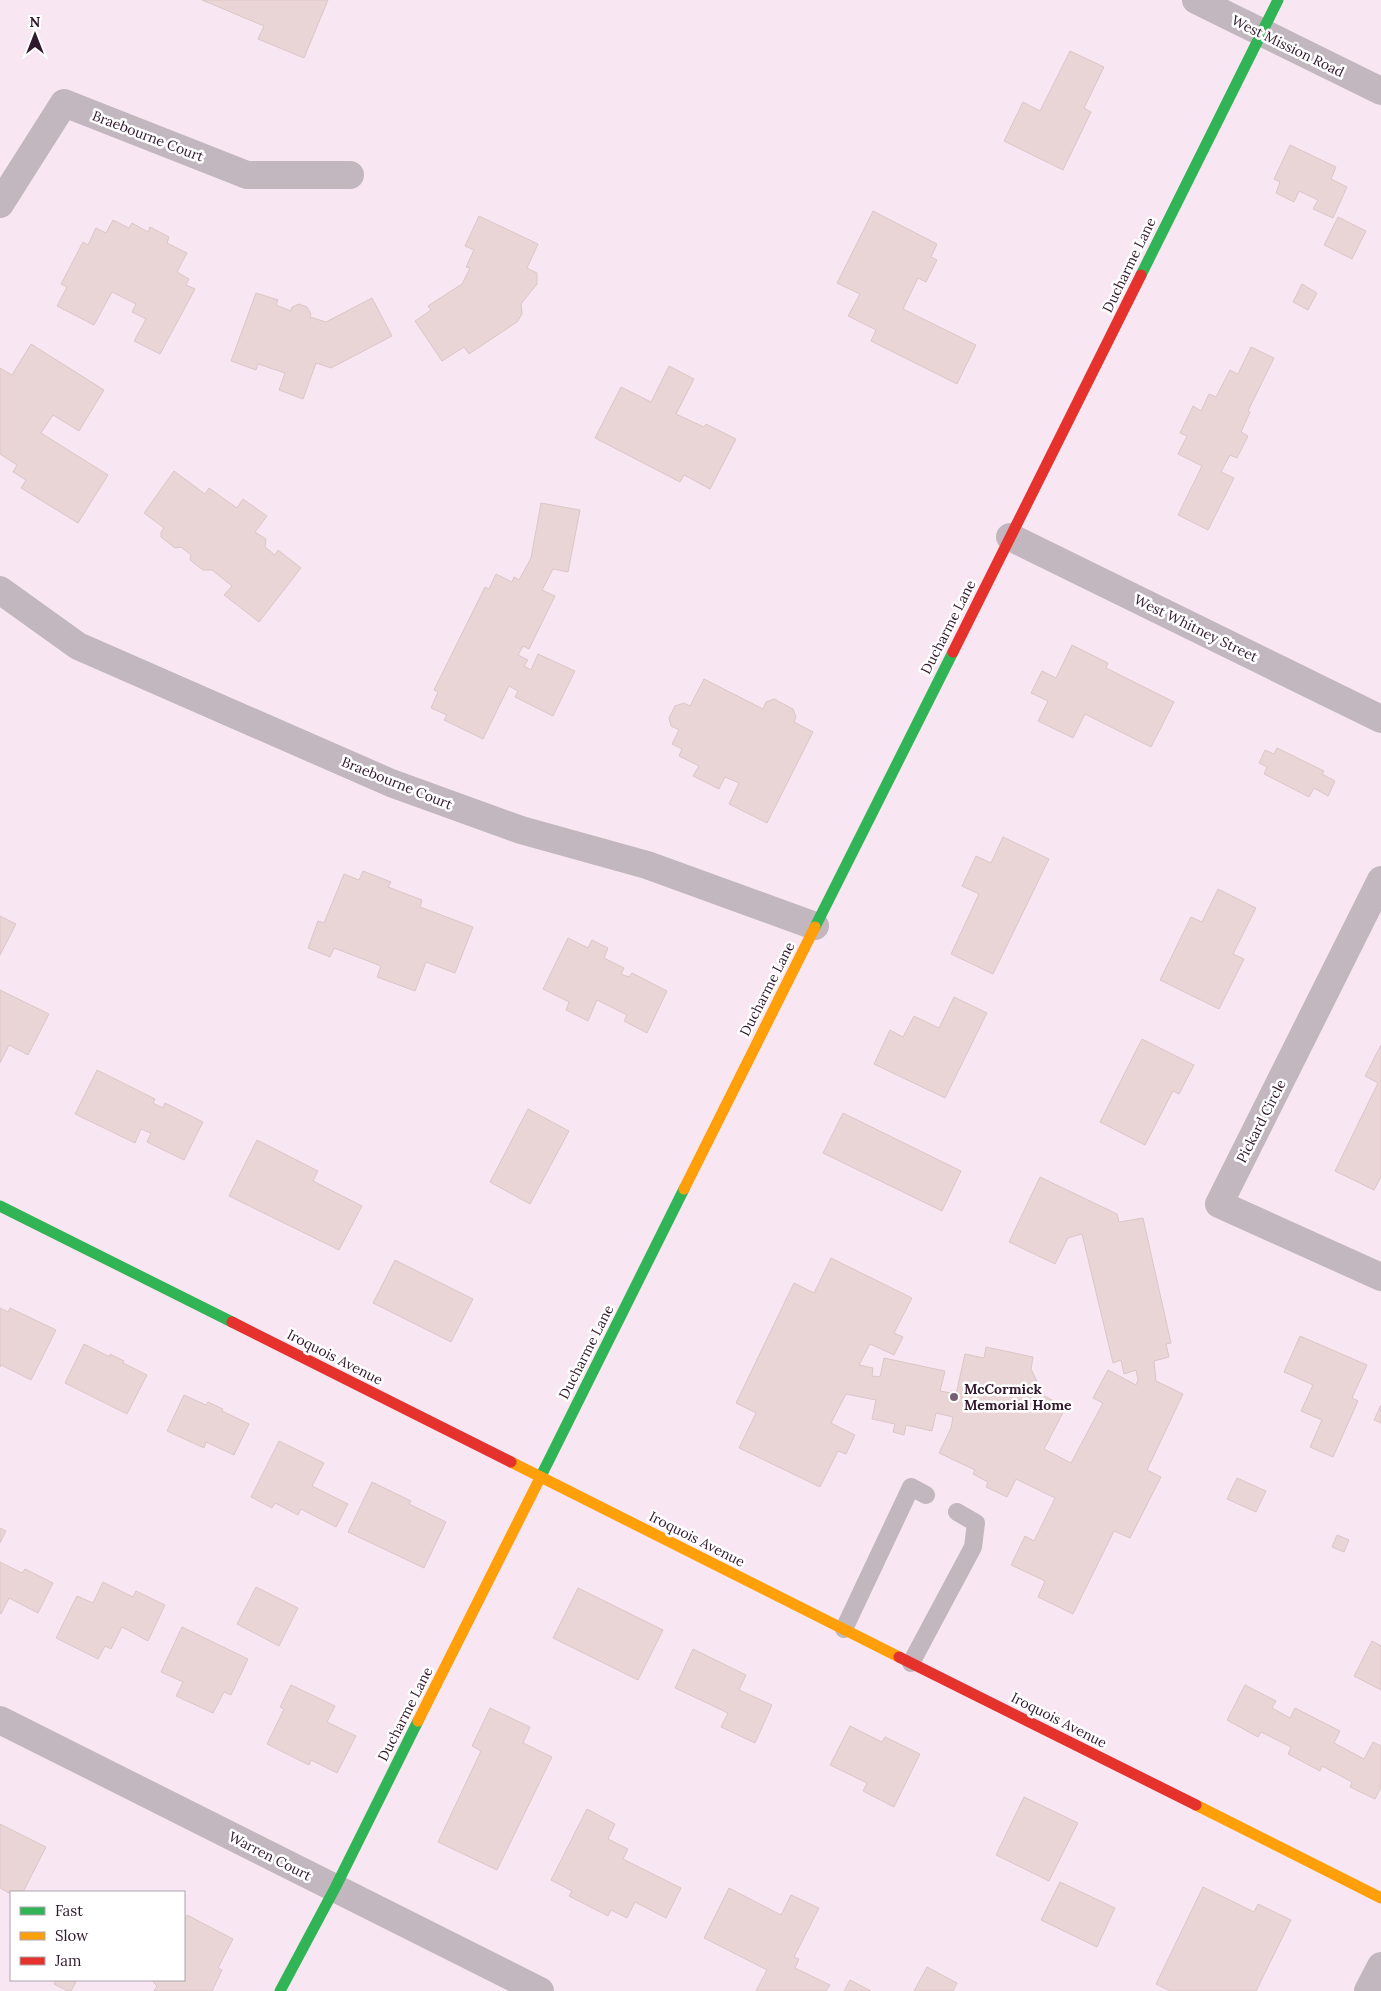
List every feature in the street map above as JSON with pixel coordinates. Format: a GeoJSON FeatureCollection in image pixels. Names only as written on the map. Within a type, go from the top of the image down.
{"type":"FeatureCollection","features":[{"type":"Feature","properties":{"kind":"street","name":"West Mission Road"},"geometry":{"type":"LineString","coordinates":[[1196,0],[1381,91]]}},
{"type":"Feature","properties":{"kind":"street","name":"Ducharme Lane"},"geometry":{"type":"LineString","coordinates":[[280,1991],[335,1888],[1278,0]]}},
{"type":"Feature","properties":{"kind":"street","name":"Braebourne Court"},"geometry":{"type":"LineString","coordinates":[[0,204],[64,103],[247,175],[350,175]]}},
{"type":"Feature","properties":{"kind":"street","name":"West Whitney Street"},"geometry":{"type":"LineString","coordinates":[[1010,537],[1381,719]]}},
{"type":"Feature","properties":{"kind":"street","name":"Braebourne Court"},"geometry":{"type":"LineString","coordinates":[[0,590],[78,646],[391,783],[521,830],[647,865],[815,926]]}},
{"type":"Feature","properties":{"kind":"street","name":"Pickard Circle"},"geometry":{"type":"LineString","coordinates":[[1381,880],[1219,1204],[1381,1277]]}},
{"type":"Feature","properties":{"kind":"street","name":"Iroquois Avenue"},"geometry":{"type":"LineString","coordinates":[[0,1206],[1381,1898]]}},
{"type":"Feature","properties":{"kind":"street","name":"Warren Court"},"geometry":{"type":"LineString","coordinates":[[0,1720],[540,1991]]}},
{"type":"Feature","properties":{"kind":"street"},"geometry":{"type":"LineString","coordinates":[[1368,1991],[1381,1966]]}},
{"type":"Feature","properties":{"kind":"lane"},"geometry":{"type":"LineString","coordinates":[[844,1629],[910,1487],[926,1495]]}},
{"type":"Feature","properties":{"kind":"lane"},"geometry":{"type":"LineString","coordinates":[[911,1663],[973,1547],[976,1523],[957,1512]]}},
{"type":"Feature","properties":{"kind":"building"},"geometry":{"type":"Polygon","coordinates":[[[202,0],[328,0],[304,58],[258,39],[264,26],[202,0]]]}},
{"type":"Feature","properties":{"kind":"building"},"geometry":{"type":"Polygon","coordinates":[[[1070,51],[1104,67],[1084,108],[1091,112],[1063,170],[1004,141],[1023,102],[1040,111],[1070,51]]]}},
{"type":"Feature","properties":{"kind":"building"},"geometry":{"type":"Polygon","coordinates":[[[1290,145],[1336,167],[1331,179],[1347,187],[1333,218],[1313,209],[1318,200],[1299,191],[1294,202],[1276,193],[1280,182],[1274,179],[1290,145]]]}},
{"type":"Feature","properties":{"kind":"building"},"geometry":{"type":"Polygon","coordinates":[[[873,211],[937,244],[931,257],[937,260],[926,282],[918,278],[903,309],[976,345],[957,384],[871,341],[876,330],[848,316],[860,294],[837,283],[873,211]]]}},
{"type":"Feature","properties":{"kind":"building"},"geometry":{"type":"Polygon","coordinates":[[[479,216],[538,244],[527,268],[537,273],[537,284],[521,304],[522,314],[517,322],[469,354],[464,347],[442,361],[415,321],[431,310],[428,306],[462,284],[470,268],[466,267],[474,250],[465,246],[479,216]]]}},
{"type":"Feature","properties":{"kind":"building"},"geometry":{"type":"Polygon","coordinates":[[[1338,217],[1366,231],[1352,259],[1324,245],[1338,217]]]}},
{"type":"Feature","properties":{"kind":"building"},"geometry":{"type":"Polygon","coordinates":[[[113,220],[129,228],[132,223],[148,232],[150,227],[169,237],[167,243],[187,253],[177,272],[189,279],[186,285],[195,289],[160,354],[134,341],[146,319],[132,312],[136,304],[112,292],[94,325],[57,306],[67,287],[61,284],[83,242],[88,245],[96,228],[106,233],[113,220]]]}},
{"type":"Feature","properties":{"kind":"building"},"geometry":{"type":"Polygon","coordinates":[[[1302,284],[1317,293],[1308,310],[1293,302],[1302,284]]]}},
{"type":"Feature","properties":{"kind":"building"},"geometry":{"type":"Polygon","coordinates":[[[256,293],[278,300],[276,305],[291,311],[292,307],[299,304],[307,307],[311,314],[310,317],[326,322],[372,298],[392,336],[331,368],[316,363],[303,399],[279,390],[285,373],[258,364],[256,370],[231,361],[256,293]]]}},
{"type":"Feature","properties":{"kind":"building"},"geometry":{"type":"Polygon","coordinates":[[[31,344],[104,390],[79,431],[53,415],[41,433],[108,475],[78,523],[21,488],[26,480],[13,472],[17,465],[0,454],[0,368],[12,375],[31,344]]]}},
{"type":"Feature","properties":{"kind":"building"},"geometry":{"type":"Polygon","coordinates":[[[1251,347],[1274,358],[1248,411],[1250,412],[1241,432],[1248,436],[1237,458],[1230,455],[1221,472],[1234,478],[1208,530],[1178,515],[1202,466],[1178,454],[1187,436],[1180,433],[1193,406],[1201,411],[1209,394],[1216,397],[1230,370],[1238,374],[1251,347]]]}},
{"type":"Feature","properties":{"kind":"building"},"geometry":{"type":"Polygon","coordinates":[[[669,366],[694,379],[676,414],[704,427],[706,424],[736,439],[710,489],[684,475],[680,482],[595,438],[621,387],[651,402],[669,366]]]}},
{"type":"Feature","properties":{"kind":"building"},"geometry":{"type":"Polygon","coordinates":[[[174,471],[205,494],[209,488],[237,508],[243,499],[267,516],[255,532],[266,539],[265,547],[275,555],[278,550],[301,568],[259,622],[224,595],[232,586],[212,570],[203,570],[190,560],[191,555],[181,547],[175,548],[161,537],[161,532],[164,528],[144,513],[174,471]]]}},
{"type":"Feature","properties":{"kind":"building"},"geometry":{"type":"Polygon","coordinates":[[[541,503],[580,510],[568,572],[553,569],[542,590],[555,596],[529,649],[523,646],[518,655],[528,660],[524,666],[531,670],[538,654],[575,671],[553,716],[515,697],[518,691],[509,686],[483,739],[444,720],[447,715],[431,708],[438,692],[434,690],[485,587],[489,589],[496,574],[512,582],[514,577],[519,580],[531,558],[541,503]]]}},
{"type":"Feature","properties":{"kind":"building"},"geometry":{"type":"Polygon","coordinates":[[[1072,645],[1108,663],[1106,668],[1174,702],[1151,747],[1085,714],[1073,738],[1038,721],[1048,701],[1031,693],[1042,671],[1056,678],[1072,645]]]}},
{"type":"Feature","properties":{"kind":"building"},"geometry":{"type":"Polygon","coordinates":[[[704,679],[763,709],[766,702],[774,699],[793,709],[796,717],[794,722],[813,732],[767,823],[729,804],[739,783],[725,777],[719,789],[693,776],[699,766],[679,756],[682,749],[672,744],[679,730],[671,726],[669,718],[675,706],[684,703],[690,706],[704,679]]]}},
{"type":"Feature","properties":{"kind":"building"},"geometry":{"type":"Polygon","coordinates":[[[1277,748],[1324,771],[1322,774],[1335,781],[1328,796],[1314,788],[1309,797],[1264,774],[1267,767],[1259,763],[1265,750],[1274,754],[1277,748]]]}},
{"type":"Feature","properties":{"kind":"building"},"geometry":{"type":"Polygon","coordinates":[[[1003,837],[1049,859],[993,974],[951,954],[979,894],[962,886],[976,856],[991,863],[1003,837]]]}},
{"type":"Feature","properties":{"kind":"building"},"geometry":{"type":"Polygon","coordinates":[[[363,871],[391,882],[388,887],[422,900],[420,907],[473,927],[455,973],[426,962],[415,991],[377,977],[381,966],[334,948],[330,957],[308,948],[318,921],[324,923],[344,874],[359,880],[363,871]]]}},
{"type":"Feature","properties":{"kind":"building"},"geometry":{"type":"Polygon","coordinates":[[[1218,889],[1256,908],[1233,954],[1244,959],[1219,1009],[1160,980],[1191,917],[1202,922],[1218,889]]]}},
{"type":"Feature","properties":{"kind":"building"},"geometry":{"type":"Polygon","coordinates":[[[0,916],[16,924],[0,955],[0,916]]]}},
{"type":"Feature","properties":{"kind":"building"},"geometry":{"type":"Polygon","coordinates":[[[568,938],[588,948],[592,940],[608,948],[604,958],[624,968],[621,974],[629,977],[632,973],[667,991],[647,1033],[624,1021],[627,1015],[597,1000],[588,1021],[566,1010],[569,1002],[543,989],[568,938]]]}},
{"type":"Feature","properties":{"kind":"building"},"geometry":{"type":"Polygon","coordinates":[[[0,990],[49,1014],[28,1055],[9,1045],[0,1063],[0,990]]]}},
{"type":"Feature","properties":{"kind":"building"},"geometry":{"type":"Polygon","coordinates":[[[954,997],[987,1013],[945,1098],[874,1064],[890,1030],[903,1037],[914,1016],[939,1028],[954,997]]]}},
{"type":"Feature","properties":{"kind":"building"},"geometry":{"type":"Polygon","coordinates":[[[1142,1039],[1194,1065],[1179,1094],[1173,1091],[1145,1145],[1100,1122],[1142,1039]]]}},
{"type":"Feature","properties":{"kind":"building"},"geometry":{"type":"Polygon","coordinates":[[[1381,1045],[1381,1177],[1374,1190],[1335,1171],[1378,1083],[1365,1076],[1381,1045]]]}},
{"type":"Feature","properties":{"kind":"building"},"geometry":{"type":"Polygon","coordinates":[[[97,1070],[155,1099],[153,1103],[163,1108],[165,1103],[203,1122],[184,1160],[147,1142],[151,1133],[141,1129],[135,1143],[75,1114],[97,1070]]]}},
{"type":"Feature","properties":{"kind":"building"},"geometry":{"type":"Polygon","coordinates":[[[528,1109],[569,1131],[530,1204],[490,1182],[528,1109]]]}},
{"type":"Feature","properties":{"kind":"building"},"geometry":{"type":"Polygon","coordinates":[[[843,1113],[961,1171],[942,1211],[823,1153],[843,1113]]]}},
{"type":"Feature","properties":{"kind":"building"},"geometry":{"type":"Polygon","coordinates":[[[257,1140],[318,1171],[313,1181],[362,1206],[339,1250],[229,1196],[257,1140]]]}},
{"type":"Feature","properties":{"kind":"building","name":"McCormick Memorial Home"},"geometry":{"type":"Polygon","coordinates":[[[1040,1177],[1117,1214],[1119,1222],[1143,1218],[1171,1343],[1166,1344],[1169,1357],[1154,1361],[1156,1381],[1183,1394],[1147,1470],[1161,1477],[1130,1538],[1114,1531],[1073,1614],[1038,1597],[1045,1581],[1011,1565],[1025,1536],[1034,1541],[1055,1498],[1016,1479],[1007,1497],[986,1487],[988,1482],[973,1474],[975,1470],[939,1453],[951,1428],[953,1417],[936,1413],[932,1431],[906,1425],[904,1435],[893,1432],[895,1424],[872,1419],[876,1400],[846,1394],[831,1423],[855,1435],[846,1454],[838,1451],[820,1487],[739,1448],[756,1413],[736,1403],[794,1283],[814,1293],[831,1258],[912,1298],[894,1333],[903,1337],[894,1355],[870,1344],[859,1365],[873,1368],[872,1376],[880,1377],[884,1358],[945,1371],[940,1391],[956,1394],[965,1354],[984,1358],[986,1347],[1033,1357],[1031,1369],[1044,1396],[1066,1407],[1044,1449],[1071,1463],[1103,1403],[1093,1398],[1108,1370],[1136,1385],[1138,1380],[1136,1370],[1124,1374],[1121,1360],[1113,1363],[1082,1234],[1068,1238],[1055,1264],[1009,1242],[1040,1177]]]}},
{"type":"Feature","properties":{"kind":"building"},"geometry":{"type":"Polygon","coordinates":[[[395,1260],[473,1299],[451,1342],[373,1303],[395,1260]]]}},
{"type":"Feature","properties":{"kind":"building"},"geometry":{"type":"Polygon","coordinates":[[[0,1308],[8,1312],[10,1308],[56,1330],[31,1380],[1,1365],[0,1367],[0,1308]]]}},
{"type":"Feature","properties":{"kind":"building"},"geometry":{"type":"Polygon","coordinates":[[[1300,1336],[1367,1365],[1352,1398],[1358,1401],[1333,1457],[1310,1447],[1322,1420],[1301,1411],[1313,1385],[1284,1372],[1300,1336]]]}},
{"type":"Feature","properties":{"kind":"building"},"geometry":{"type":"Polygon","coordinates":[[[84,1344],[110,1357],[110,1354],[147,1375],[127,1414],[65,1383],[84,1344]]]}},
{"type":"Feature","properties":{"kind":"building"},"geometry":{"type":"Polygon","coordinates":[[[184,1395],[206,1405],[208,1402],[249,1424],[234,1455],[206,1442],[204,1448],[167,1431],[184,1395]]]}},
{"type":"Feature","properties":{"kind":"building"},"geometry":{"type":"Polygon","coordinates":[[[1381,1405],[1381,1423],[1374,1420],[1381,1405]]]}},
{"type":"Feature","properties":{"kind":"building"},"geometry":{"type":"Polygon","coordinates":[[[279,1441],[324,1463],[312,1486],[348,1504],[336,1527],[301,1509],[298,1515],[275,1503],[272,1508],[251,1497],[279,1441]]]}},
{"type":"Feature","properties":{"kind":"building"},"geometry":{"type":"Polygon","coordinates":[[[1237,1478],[1266,1491],[1256,1512],[1227,1499],[1237,1478]]]}},
{"type":"Feature","properties":{"kind":"building"},"geometry":{"type":"Polygon","coordinates":[[[372,1482],[411,1501],[409,1504],[446,1522],[424,1568],[348,1532],[372,1482]]]}},
{"type":"Feature","properties":{"kind":"building"},"geometry":{"type":"Polygon","coordinates":[[[0,1528],[6,1531],[0,1543],[0,1528]]]}},
{"type":"Feature","properties":{"kind":"building"},"geometry":{"type":"Polygon","coordinates":[[[1337,1535],[1349,1540],[1344,1552],[1332,1547],[1337,1535]]]}},
{"type":"Feature","properties":{"kind":"building"},"geometry":{"type":"Polygon","coordinates":[[[0,1562],[22,1573],[25,1569],[53,1583],[38,1613],[9,1598],[0,1613],[0,1562]]]}},
{"type":"Feature","properties":{"kind":"building"},"geometry":{"type":"Polygon","coordinates":[[[103,1582],[133,1597],[136,1591],[165,1605],[148,1641],[122,1627],[111,1649],[105,1646],[98,1659],[56,1638],[77,1596],[93,1603],[103,1582]]]}},
{"type":"Feature","properties":{"kind":"building"},"geometry":{"type":"Polygon","coordinates":[[[256,1587],[298,1608],[279,1646],[237,1624],[256,1587]]]}},
{"type":"Feature","properties":{"kind":"building"},"geometry":{"type":"Polygon","coordinates":[[[578,1588],[663,1630],[638,1680],[553,1638],[578,1588]]]}},
{"type":"Feature","properties":{"kind":"building"},"geometry":{"type":"Polygon","coordinates":[[[182,1627],[248,1659],[231,1695],[224,1692],[213,1713],[176,1696],[183,1682],[161,1672],[182,1627]]]}},
{"type":"Feature","properties":{"kind":"building"},"geometry":{"type":"Polygon","coordinates":[[[1372,1641],[1381,1646],[1381,1690],[1354,1676],[1372,1641]]]}},
{"type":"Feature","properties":{"kind":"building"},"geometry":{"type":"Polygon","coordinates":[[[693,1649],[746,1675],[739,1690],[772,1705],[755,1743],[721,1727],[728,1713],[675,1688],[693,1649]]]}},
{"type":"Feature","properties":{"kind":"building"},"geometry":{"type":"Polygon","coordinates":[[[291,1685],[335,1706],[327,1722],[356,1736],[337,1773],[311,1760],[309,1765],[267,1744],[284,1709],[280,1707],[291,1685]]]}},
{"type":"Feature","properties":{"kind":"building"},"geometry":{"type":"Polygon","coordinates":[[[1245,1685],[1276,1701],[1272,1708],[1290,1718],[1295,1708],[1340,1731],[1334,1743],[1364,1759],[1373,1742],[1381,1746],[1381,1787],[1375,1799],[1350,1787],[1352,1782],[1322,1766],[1320,1771],[1288,1754],[1291,1747],[1261,1732],[1258,1737],[1227,1720],[1245,1685]]]}},
{"type":"Feature","properties":{"kind":"building"},"geometry":{"type":"Polygon","coordinates":[[[490,1708],[530,1727],[523,1743],[552,1757],[497,1870],[438,1842],[481,1751],[472,1746],[490,1708]]]}},
{"type":"Feature","properties":{"kind":"building"},"geometry":{"type":"Polygon","coordinates":[[[850,1726],[882,1742],[885,1737],[920,1754],[894,1807],[863,1791],[867,1783],[830,1765],[850,1726]]]}},
{"type":"Feature","properties":{"kind":"building"},"geometry":{"type":"Polygon","coordinates":[[[1024,1797],[1078,1823],[1049,1881],[996,1855],[1024,1797]]]}},
{"type":"Feature","properties":{"kind":"building"},"geometry":{"type":"Polygon","coordinates":[[[587,1809],[615,1824],[608,1839],[628,1849],[623,1859],[681,1888],[666,1918],[635,1902],[627,1918],[611,1910],[608,1916],[569,1896],[572,1891],[551,1880],[587,1809]]]}},
{"type":"Feature","properties":{"kind":"building"},"geometry":{"type":"Polygon","coordinates":[[[0,1824],[46,1847],[24,1891],[10,1891],[10,1893],[0,1888],[0,1824]]]}},
{"type":"Feature","properties":{"kind":"building"},"geometry":{"type":"Polygon","coordinates":[[[1060,1882],[1115,1908],[1097,1947],[1041,1920],[1060,1882]]]}},
{"type":"Feature","properties":{"kind":"building"},"geometry":{"type":"Polygon","coordinates":[[[1203,1887],[1254,1912],[1258,1904],[1291,1920],[1256,1991],[1170,1991],[1156,1984],[1203,1887]]]}},
{"type":"Feature","properties":{"kind":"building"},"geometry":{"type":"Polygon","coordinates":[[[729,1888],[781,1915],[791,1895],[819,1908],[794,1957],[799,1959],[795,1968],[830,1985],[826,1991],[756,1991],[767,1970],[704,1938],[729,1888]]]}},
{"type":"Feature","properties":{"kind":"building"},"geometry":{"type":"Polygon","coordinates":[[[187,1915],[233,1939],[218,1968],[222,1970],[212,1991],[154,1991],[157,1986],[154,1981],[185,1981],[185,1920],[187,1915]]]}},
{"type":"Feature","properties":{"kind":"building"},"geometry":{"type":"Polygon","coordinates":[[[927,1967],[957,1983],[953,1991],[914,1991],[927,1967]]]}},
{"type":"Feature","properties":{"kind":"building"},"geometry":{"type":"Polygon","coordinates":[[[850,1980],[871,1991],[844,1991],[850,1980]]]}},
{"type":"Feature","properties":{"kind":"building"},"geometry":{"type":"Polygon","coordinates":[[[56,1981],[76,1982],[71,1991],[54,1984],[56,1981]]]}},
{"type":"Feature","properties":{"kind":"traffic: fast"},"geometry":{"type":"LineString","coordinates":[[1141,275],[1278,0]]}},
{"type":"Feature","properties":{"kind":"traffic: fast"},"geometry":{"type":"LineString","coordinates":[[815,927],[953,652]]}},
{"type":"Feature","properties":{"kind":"traffic: fast"},"geometry":{"type":"LineString","coordinates":[[539,1480],[684,1189]]}},
{"type":"Feature","properties":{"kind":"traffic: fast"},"geometry":{"type":"LineString","coordinates":[[0,1206],[232,1322]]}},
{"type":"Feature","properties":{"kind":"traffic: fast"},"geometry":{"type":"LineString","coordinates":[[280,1991],[335,1888],[418,1721]]}},
{"type":"Feature","properties":{"kind":"traffic: slow"},"geometry":{"type":"LineString","coordinates":[[684,1189],[815,927]]}},
{"type":"Feature","properties":{"kind":"traffic: slow"},"geometry":{"type":"LineString","coordinates":[[511,1462],[899,1657]]}},
{"type":"Feature","properties":{"kind":"traffic: slow"},"geometry":{"type":"LineString","coordinates":[[418,1721],[539,1480]]}},
{"type":"Feature","properties":{"kind":"traffic: slow"},"geometry":{"type":"LineString","coordinates":[[1196,1805],[1381,1898]]}},
{"type":"Feature","properties":{"kind":"traffic: jam"},"geometry":{"type":"LineString","coordinates":[[953,652],[1141,275]]}},
{"type":"Feature","properties":{"kind":"traffic: jam"},"geometry":{"type":"LineString","coordinates":[[232,1322],[511,1462]]}},
{"type":"Feature","properties":{"kind":"traffic: jam"},"geometry":{"type":"LineString","coordinates":[[899,1657],[1196,1805]]}},
{"type":"Feature","properties":{"kind":"place","name":"McCormick Memorial Home"},"geometry":{"type":"Point","coordinates":[954,1397]}}]}
